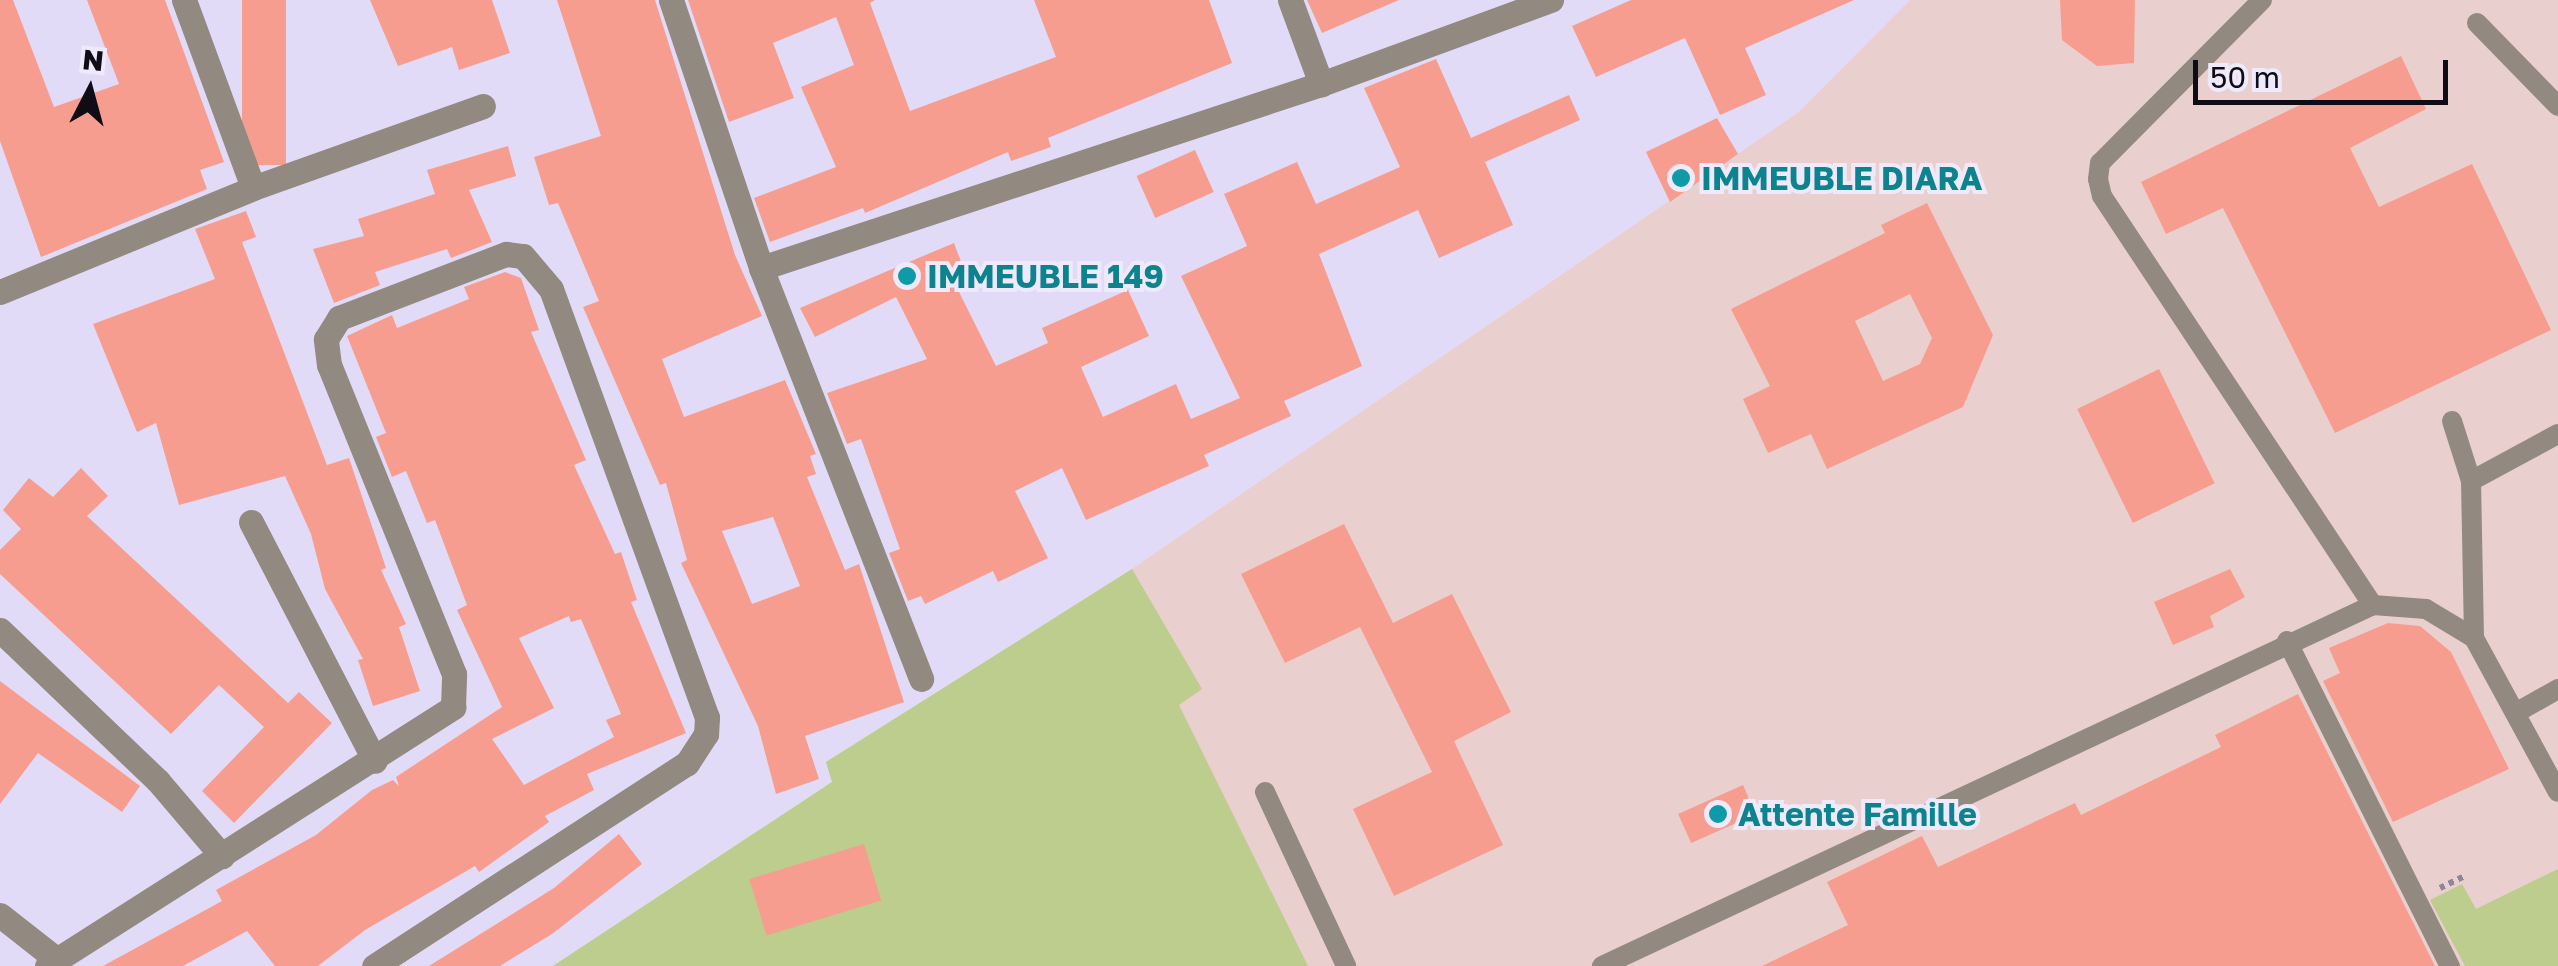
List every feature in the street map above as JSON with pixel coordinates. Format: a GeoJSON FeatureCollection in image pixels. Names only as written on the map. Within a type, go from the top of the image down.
{"type":"FeatureCollection","features":[{"type":"Feature","properties":{"kind":"street"},"geometry":{"type":"LineString","coordinates":[[184,0],[253,188]]}},
{"type":"Feature","properties":{"kind":"street"},"geometry":{"type":"LineString","coordinates":[[671,0],[761,268],[921,680]]}},
{"type":"Feature","properties":{"kind":"street"},"geometry":{"type":"LineString","coordinates":[[1290,0],[1321,84]]}},
{"type":"Feature","properties":{"kind":"street"},"geometry":{"type":"LineString","coordinates":[[761,268],[1321,84],[1551,0]]}},
{"type":"Feature","properties":{"kind":"street"},"geometry":{"type":"LineString","coordinates":[[0,292],[253,188],[484,106]]}},
{"type":"Feature","properties":{"kind":"street"},"geometry":{"type":"LineString","coordinates":[[0,914],[51,963],[446,715],[456,690],[329,365],[328,329],[339,318],[488,261],[523,256],[552,288],[707,717],[706,734],[688,763],[374,966]]}},
{"type":"Feature","properties":{"kind":"street"},"geometry":{"type":"LineString","coordinates":[[251,522],[375,761]]}},
{"type":"Feature","properties":{"kind":"street"},"geometry":{"type":"LineString","coordinates":[[0,630],[158,781],[222,856]]}},
{"type":"Feature","properties":{"kind":"lane"},"geometry":{"type":"LineString","coordinates":[[2262,0],[2100,162],[2098,179],[2102,196],[2373,605]]}},
{"type":"Feature","properties":{"kind":"lane"},"geometry":{"type":"LineString","coordinates":[[2477,22],[2558,106]]}},
{"type":"Feature","properties":{"kind":"lane"},"geometry":{"type":"LineString","coordinates":[[2452,421],[2470,481],[2474,638]]}},
{"type":"Feature","properties":{"kind":"lane"},"geometry":{"type":"LineString","coordinates":[[2470,481],[2558,434]]}},
{"type":"Feature","properties":{"kind":"lane"},"geometry":{"type":"LineString","coordinates":[[1602,966],[2287,640],[2373,605],[2426,609],[2474,638],[2519,711],[2558,792]]}},
{"type":"Feature","properties":{"kind":"lane"},"geometry":{"type":"LineString","coordinates":[[2287,640],[2450,966]]}},
{"type":"Feature","properties":{"kind":"lane"},"geometry":{"type":"LineString","coordinates":[[2519,711],[2558,689]]}},
{"type":"Feature","properties":{"kind":"lane"},"geometry":{"type":"LineString","coordinates":[[1266,792],[1346,966]]}},
{"type":"Feature","properties":{"kind":"path"},"geometry":{"type":"LineString","coordinates":[[2426,896],[2465,876]]}},
{"type":"Feature","properties":{"kind":"shaded area"},"geometry":{"type":"Polygon","coordinates":[[[1910,0],[2558,0],[2558,966],[553,966],[832,782],[826,762],[1132,569],[1799,112],[1910,0]]]}},
{"type":"Feature","properties":{"kind":"green space"},"geometry":{"type":"Polygon","coordinates":[[[1132,569],[1202,689],[1179,705],[1308,966],[553,966],[832,782],[826,762],[1132,569]]]}},
{"type":"Feature","properties":{"kind":"green space"},"geometry":{"type":"Polygon","coordinates":[[[2558,869],[2558,966],[2465,966],[2430,900],[2462,884],[2476,909],[2558,869]]]}},
{"type":"Feature","properties":{"kind":"building"},"geometry":{"type":"Polygon","coordinates":[[[0,0],[13,0],[54,107],[119,84],[87,0],[165,0],[224,162],[200,170],[207,189],[41,257],[0,141],[0,0]]]}},
{"type":"Feature","properties":{"kind":"building"},"geometry":{"type":"Polygon","coordinates":[[[242,0],[286,0],[286,165],[242,165],[242,0]]]}},
{"type":"Feature","properties":{"kind":"building"},"geometry":{"type":"Polygon","coordinates":[[[370,0],[492,0],[510,53],[459,70],[452,47],[398,66],[370,0]]]}},
{"type":"Feature","properties":{"kind":"building"},"geometry":{"type":"Polygon","coordinates":[[[557,0],[655,0],[735,255],[762,316],[662,359],[684,417],[785,380],[816,454],[810,456],[816,474],[807,477],[845,570],[859,564],[904,702],[805,736],[819,779],[776,794],[758,726],[681,563],[687,560],[666,483],[660,485],[583,307],[599,301],[558,203],[549,205],[534,157],[601,136],[557,0]],[[773,517],[722,531],[752,604],[800,586],[773,517]]]}},
{"type":"Feature","properties":{"kind":"building"},"geometry":{"type":"Polygon","coordinates":[[[688,0],[875,0],[870,3],[910,111],[1056,57],[1034,0],[1209,0],[1232,63],[1048,138],[1051,147],[1011,161],[1008,152],[865,213],[863,208],[770,242],[754,198],[836,167],[801,87],[854,65],[836,17],[773,43],[794,98],[729,122],[688,0]]]}},
{"type":"Feature","properties":{"kind":"building"},"geometry":{"type":"Polygon","coordinates":[[[1307,0],[1399,0],[1322,33],[1307,0]]]}},
{"type":"Feature","properties":{"kind":"building"},"geometry":{"type":"Polygon","coordinates":[[[1631,0],[1854,0],[1745,48],[1766,95],[1720,115],[1685,38],[1596,77],[1572,26],[1631,0]]]}},
{"type":"Feature","properties":{"kind":"building"},"geometry":{"type":"Polygon","coordinates":[[[2060,0],[2135,0],[2134,63],[2097,66],[2062,40],[2060,0]]]}},
{"type":"Feature","properties":{"kind":"building"},"geometry":{"type":"Polygon","coordinates":[[[2401,56],[2426,109],[2350,148],[2379,207],[2472,164],[2551,330],[2335,433],[2223,208],[2166,234],[2141,182],[2401,56]]]}},
{"type":"Feature","properties":{"kind":"building"},"geometry":{"type":"Polygon","coordinates":[[[1436,59],[1471,138],[1569,95],[1580,120],[1485,162],[1513,225],[1439,258],[1418,210],[1319,254],[1362,366],[1284,401],[1291,416],[1204,455],[1209,466],[1086,520],[1062,468],[1015,491],[1048,558],[998,582],[993,571],[925,604],[921,596],[908,601],[889,553],[900,549],[861,439],[847,444],[827,393],[927,359],[896,297],[815,337],[800,308],[954,243],[970,286],[958,290],[996,366],[1048,343],[1042,328],[1128,290],[1149,336],[1081,367],[1103,417],[1176,384],[1191,419],[1240,398],[1181,276],[1247,246],[1224,194],[1297,162],[1316,204],[1400,167],[1364,88],[1436,59]]]}},
{"type":"Feature","properties":{"kind":"building","name":"IMMEUBLE DIARA"},"geometry":{"type":"Polygon","coordinates":[[[1717,118],[1738,154],[1670,202],[1646,152],[1717,118]]]}},
{"type":"Feature","properties":{"kind":"building"},"geometry":{"type":"Polygon","coordinates":[[[508,146],[516,176],[469,190],[492,242],[451,258],[447,249],[375,272],[380,285],[334,303],[313,249],[364,236],[358,219],[435,194],[427,170],[508,146]]]}},
{"type":"Feature","properties":{"kind":"building"},"geometry":{"type":"Polygon","coordinates":[[[1195,150],[1214,192],[1155,218],[1137,176],[1195,150]]]}},
{"type":"Feature","properties":{"kind":"building"},"geometry":{"type":"Polygon","coordinates":[[[1927,203],[1993,335],[1963,407],[1827,469],[1811,434],[1768,453],[1743,399],[1770,386],[1731,309],[1885,233],[1881,225],[1927,203]],[[1910,294],[1855,321],[1883,381],[1920,364],[1932,338],[1910,294]]]}},
{"type":"Feature","properties":{"kind":"building"},"geometry":{"type":"Polygon","coordinates":[[[246,211],[256,237],[242,242],[327,465],[349,458],[386,568],[381,570],[406,624],[399,627],[420,691],[373,706],[358,660],[363,659],[325,589],[311,534],[285,476],[179,505],[156,423],[137,432],[93,324],[215,279],[195,229],[246,211]]]}},
{"type":"Feature","properties":{"kind":"building"},"geometry":{"type":"Polygon","coordinates":[[[505,272],[521,278],[539,330],[531,332],[586,460],[574,465],[615,554],[621,552],[637,600],[631,602],[686,733],[587,774],[594,790],[545,816],[549,822],[479,872],[475,866],[365,930],[318,966],[275,966],[247,931],[183,966],[103,966],[222,901],[216,890],[316,835],[372,790],[393,780],[399,786],[396,777],[502,707],[457,610],[467,605],[435,520],[427,523],[406,471],[392,477],[376,437],[386,433],[347,336],[392,315],[397,328],[469,299],[464,287],[505,272]],[[569,616],[519,638],[554,708],[492,739],[524,785],[614,737],[606,720],[621,714],[581,619],[571,622],[569,616]]]}},
{"type":"Feature","properties":{"kind":"building"},"geometry":{"type":"Polygon","coordinates":[[[2159,369],[2215,483],[2133,523],[2077,409],[2159,369]]]}},
{"type":"Feature","properties":{"kind":"building"},"geometry":{"type":"Polygon","coordinates":[[[81,468],[108,496],[87,516],[288,703],[299,692],[332,723],[234,823],[202,791],[264,727],[219,685],[171,734],[0,574],[0,550],[21,529],[3,510],[29,478],[53,497],[81,468]]]}},
{"type":"Feature","properties":{"kind":"building"},"geometry":{"type":"Polygon","coordinates":[[[1344,524],[1393,623],[1452,594],[1511,712],[1454,741],[1503,845],[1394,896],[1353,809],[1432,772],[1360,627],[1285,663],[1241,574],[1344,524]]]}},
{"type":"Feature","properties":{"kind":"building"},"geometry":{"type":"Polygon","coordinates":[[[2230,569],[2245,597],[2210,616],[2214,627],[2173,645],[2154,602],[2230,569]]]}},
{"type":"Feature","properties":{"kind":"building"},"geometry":{"type":"Polygon","coordinates":[[[2388,623],[2420,626],[2451,652],[2509,769],[2393,822],[2323,681],[2340,673],[2329,648],[2388,623]]]}},
{"type":"Feature","properties":{"kind":"building"},"geometry":{"type":"Polygon","coordinates":[[[0,681],[140,786],[122,812],[38,753],[0,804],[0,681]]]}},
{"type":"Feature","properties":{"kind":"building"},"geometry":{"type":"Polygon","coordinates":[[[2298,694],[2435,966],[1762,966],[1848,925],[1827,882],[1922,836],[1938,867],[2075,803],[2081,815],[2221,747],[2215,735],[2298,694]]]}},
{"type":"Feature","properties":{"kind":"building","name":"Attente Famille"},"geometry":{"type":"Polygon","coordinates":[[[1743,785],[1756,814],[1691,843],[1678,814],[1743,785]]]}},
{"type":"Feature","properties":{"kind":"building"},"geometry":{"type":"Polygon","coordinates":[[[619,834],[642,864],[552,934],[500,966],[429,966],[554,888],[619,834]]]}},
{"type":"Feature","properties":{"kind":"building"},"geometry":{"type":"Polygon","coordinates":[[[864,844],[881,900],[766,936],[749,879],[864,844]]]}},
{"type":"Feature","properties":{"kind":"place","name":"IMMEUBLE DIARA"},"geometry":{"type":"Point","coordinates":[1681,178]}},
{"type":"Feature","properties":{"kind":"place","name":"IMMEUBLE 149"},"geometry":{"type":"Point","coordinates":[907,276]}},
{"type":"Feature","properties":{"kind":"place","name":"Attente Famille"},"geometry":{"type":"Point","coordinates":[1718,814]}}]}
